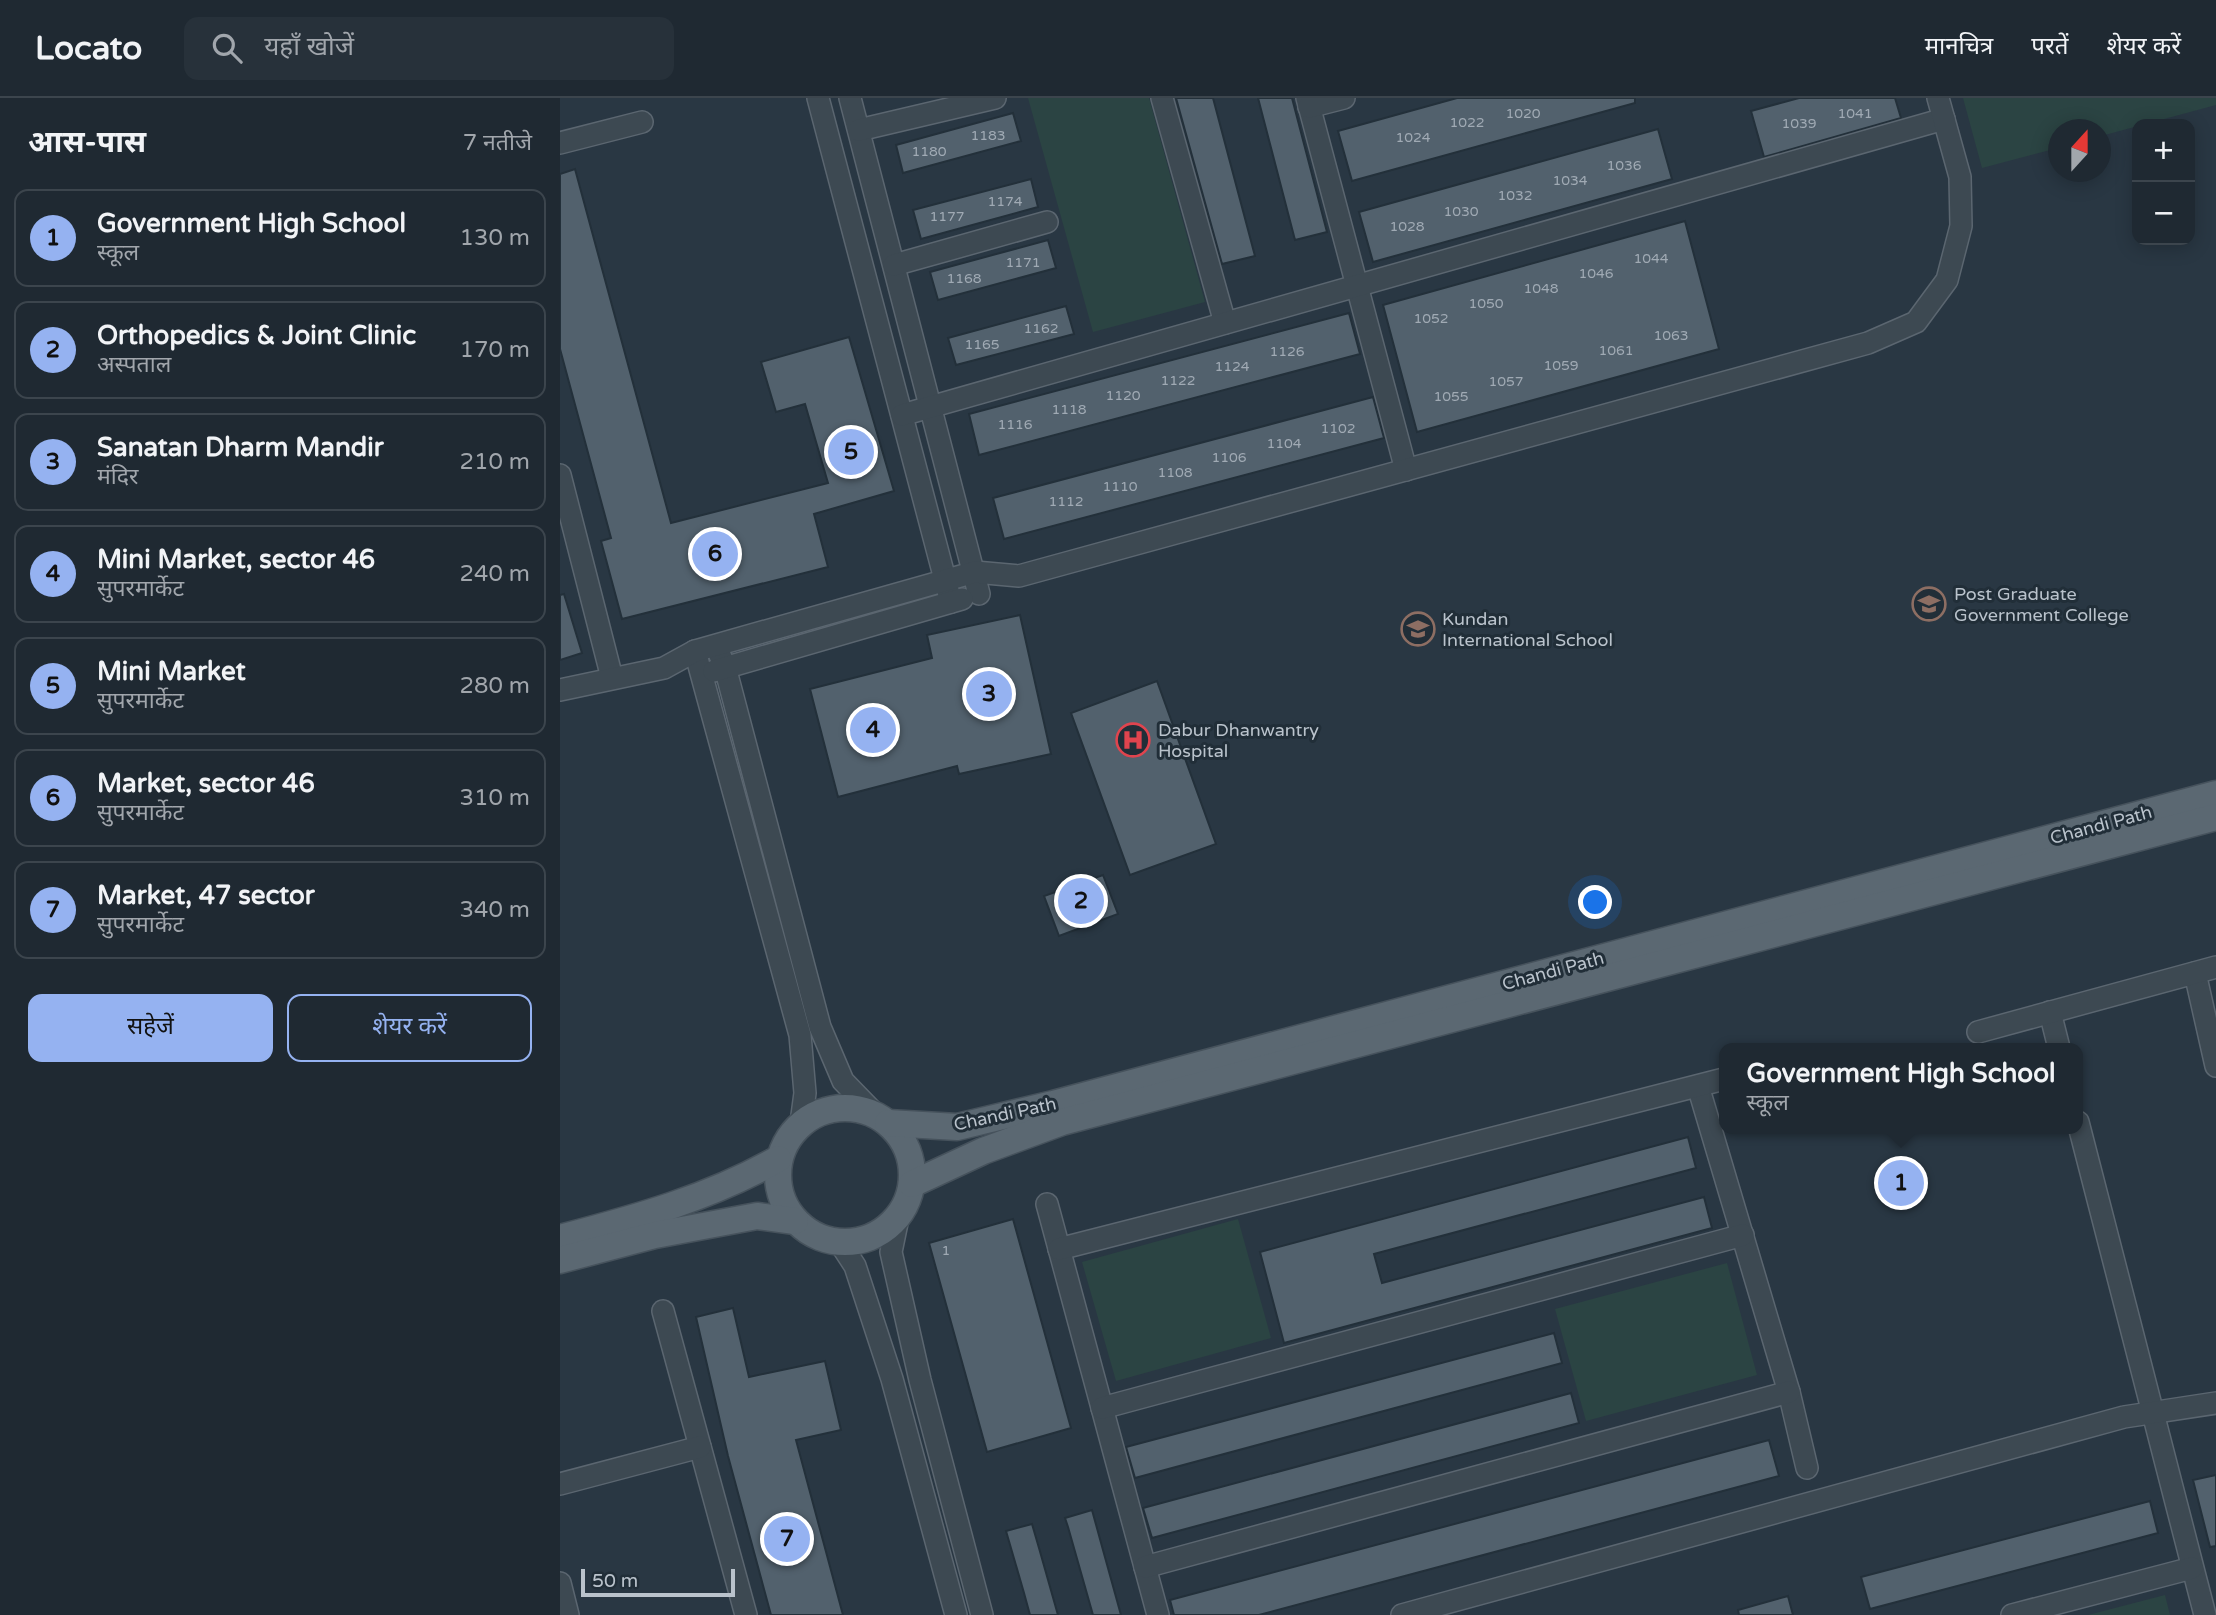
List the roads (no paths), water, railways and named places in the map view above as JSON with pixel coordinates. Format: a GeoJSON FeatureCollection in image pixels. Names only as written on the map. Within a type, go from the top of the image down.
{"type":"FeatureCollection","features":[{"type":"Feature","properties":{"kind":"main road","name":"Chandi Path"},"geometry":{"type":"LineString","coordinates":[[882,1119],[957,1126],[1053,1104],[2216,794]]}},
{"type":"Feature","properties":{"kind":"main road","name":"Chandi Path"},"geometry":{"type":"LineString","coordinates":[[912,1184],[983,1151],[1062,1122],[2216,817]]}},
{"type":"Feature","properties":{"kind":"main road"},"geometry":{"type":"LineString","coordinates":[[851,1107],[882,1119],[899,1134],[909,1155],[912,1184],[898,1218],[886,1229],[865,1240],[841,1243],[813,1235],[795,1221],[780,1195],[778,1159],[784,1143],[801,1123],[824,1110],[851,1107]]}},
{"type":"Feature","properties":{"kind":"main road"},"geometry":{"type":"LineString","coordinates":[[560,1238],[653,1214],[737,1182],[778,1159]]}},
{"type":"Feature","properties":{"kind":"main road"},"geometry":{"type":"LineString","coordinates":[[560,1261],[655,1235],[757,1216],[795,1221]]}},
{"type":"Feature","properties":{"kind":"street"},"geometry":{"type":"LineString","coordinates":[[818,98],[951,602]]}},
{"type":"Feature","properties":{"kind":"street"},"geometry":{"type":"LineString","coordinates":[[850,98],[979,594]]}},
{"type":"Feature","properties":{"kind":"street"},"geometry":{"type":"LineString","coordinates":[[859,130],[995,98]]}},
{"type":"Feature","properties":{"kind":"street"},"geometry":{"type":"LineString","coordinates":[[1162,98],[1225,323]]}},
{"type":"Feature","properties":{"kind":"street"},"geometry":{"type":"LineString","coordinates":[[1344,98],[1308,103],[1406,470]]}},
{"type":"Feature","properties":{"kind":"street"},"geometry":{"type":"LineString","coordinates":[[560,690],[664,668],[695,652],[975,572],[1019,576],[1868,343],[1916,322],[1947,280],[1961,226],[1960,177],[1941,108],[1357,286],[902,415]]}},
{"type":"Feature","properties":{"kind":"street"},"geometry":{"type":"LineString","coordinates":[[560,144],[642,122]]}},
{"type":"Feature","properties":{"kind":"street"},"geometry":{"type":"LineString","coordinates":[[894,265],[1047,222]]}},
{"type":"Feature","properties":{"kind":"street"},"geometry":{"type":"LineString","coordinates":[[560,475],[612,678]]}},
{"type":"Feature","properties":{"kind":"street"},"geometry":{"type":"LineString","coordinates":[[664,668],[701,675],[979,594],[1003,576]]}},
{"type":"Feature","properties":{"kind":"street"},"geometry":{"type":"LineString","coordinates":[[716,646],[725,667],[820,1027],[843,1081],[882,1119]]}},
{"type":"Feature","properties":{"kind":"street"},"geometry":{"type":"LineString","coordinates":[[695,652],[800,1035],[805,1093],[801,1123]]}},
{"type":"Feature","properties":{"kind":"street"},"geometry":{"type":"LineString","coordinates":[[1978,1032],[2216,967]]}},
{"type":"Feature","properties":{"kind":"street"},"geometry":{"type":"LineString","coordinates":[[2195,973],[2216,1066]]}},
{"type":"Feature","properties":{"kind":"street"},"geometry":{"type":"LineString","coordinates":[[2050,1012],[2058,1043]]}},
{"type":"Feature","properties":{"kind":"street"},"geometry":{"type":"LineString","coordinates":[[1059,1249],[1719,1080]]}},
{"type":"Feature","properties":{"kind":"street"},"geometry":{"type":"LineString","coordinates":[[1698,1086],[1789,1392],[1807,1468]]}},
{"type":"Feature","properties":{"kind":"street"},"geometry":{"type":"LineString","coordinates":[[2081,1134],[2205,1615]]}},
{"type":"Feature","properties":{"kind":"street"},"geometry":{"type":"LineString","coordinates":[[1047,1204],[1158,1615]]}},
{"type":"Feature","properties":{"kind":"street"},"geometry":{"type":"LineString","coordinates":[[898,1218],[891,1252],[920,1380],[982,1615]]}},
{"type":"Feature","properties":{"kind":"street"},"geometry":{"type":"LineString","coordinates":[[1102,1408],[1743,1235]]}},
{"type":"Feature","properties":{"kind":"street"},"geometry":{"type":"LineString","coordinates":[[841,1243],[855,1266],[892,1378],[956,1615]]}},
{"type":"Feature","properties":{"kind":"street"},"geometry":{"type":"LineString","coordinates":[[663,1311],[746,1615]]}},
{"type":"Feature","properties":{"kind":"street"},"geometry":{"type":"LineString","coordinates":[[1145,1567],[1789,1392]]}},
{"type":"Feature","properties":{"kind":"street"},"geometry":{"type":"LineString","coordinates":[[1402,1615],[2111,1420],[2216,1402]]}},
{"type":"Feature","properties":{"kind":"street"},"geometry":{"type":"LineString","coordinates":[[560,1484],[700,1447]]}},
{"type":"Feature","properties":{"kind":"street"},"geometry":{"type":"LineString","coordinates":[[2012,1615],[2192,1568]]}},
{"type":"Feature","properties":{"kind":"street"},"geometry":{"type":"LineString","coordinates":[[560,1583],[568,1615]]}},
{"type":"Feature","properties":{"kind":"place","name":"Mini Market"},"geometry":{"type":"Point","coordinates":[851,452]}},
{"type":"Feature","properties":{"kind":"place","name":"Market, sector 46"},"geometry":{"type":"Point","coordinates":[715,554]}},
{"type":"Feature","properties":{"kind":"place","name":"Post Graduate Government College"},"geometry":{"type":"Point","coordinates":[1929,604]}},
{"type":"Feature","properties":{"kind":"place","name":"Kundan International School"},"geometry":{"type":"Point","coordinates":[1418,629]}},
{"type":"Feature","properties":{"kind":"place","name":"Sanatan Dharm Mandir"},"geometry":{"type":"Point","coordinates":[989,694]}},
{"type":"Feature","properties":{"kind":"place","name":"Mini Market, sector 46"},"geometry":{"type":"Point","coordinates":[873,730]}},
{"type":"Feature","properties":{"kind":"place","name":"Dabur Dhanwantry Hospital"},"geometry":{"type":"Point","coordinates":[1133,740]}},
{"type":"Feature","properties":{"kind":"place","name":"Orthopedics & Joint Clinic"},"geometry":{"type":"Point","coordinates":[1081,901]}},
{"type":"Feature","properties":{"kind":"place","name":"Government High School"},"geometry":{"type":"Point","coordinates":[1901,1183]}},
{"type":"Feature","properties":{"kind":"place","name":"Market, 47 sector"},"geometry":{"type":"Point","coordinates":[787,1539]}}]}
